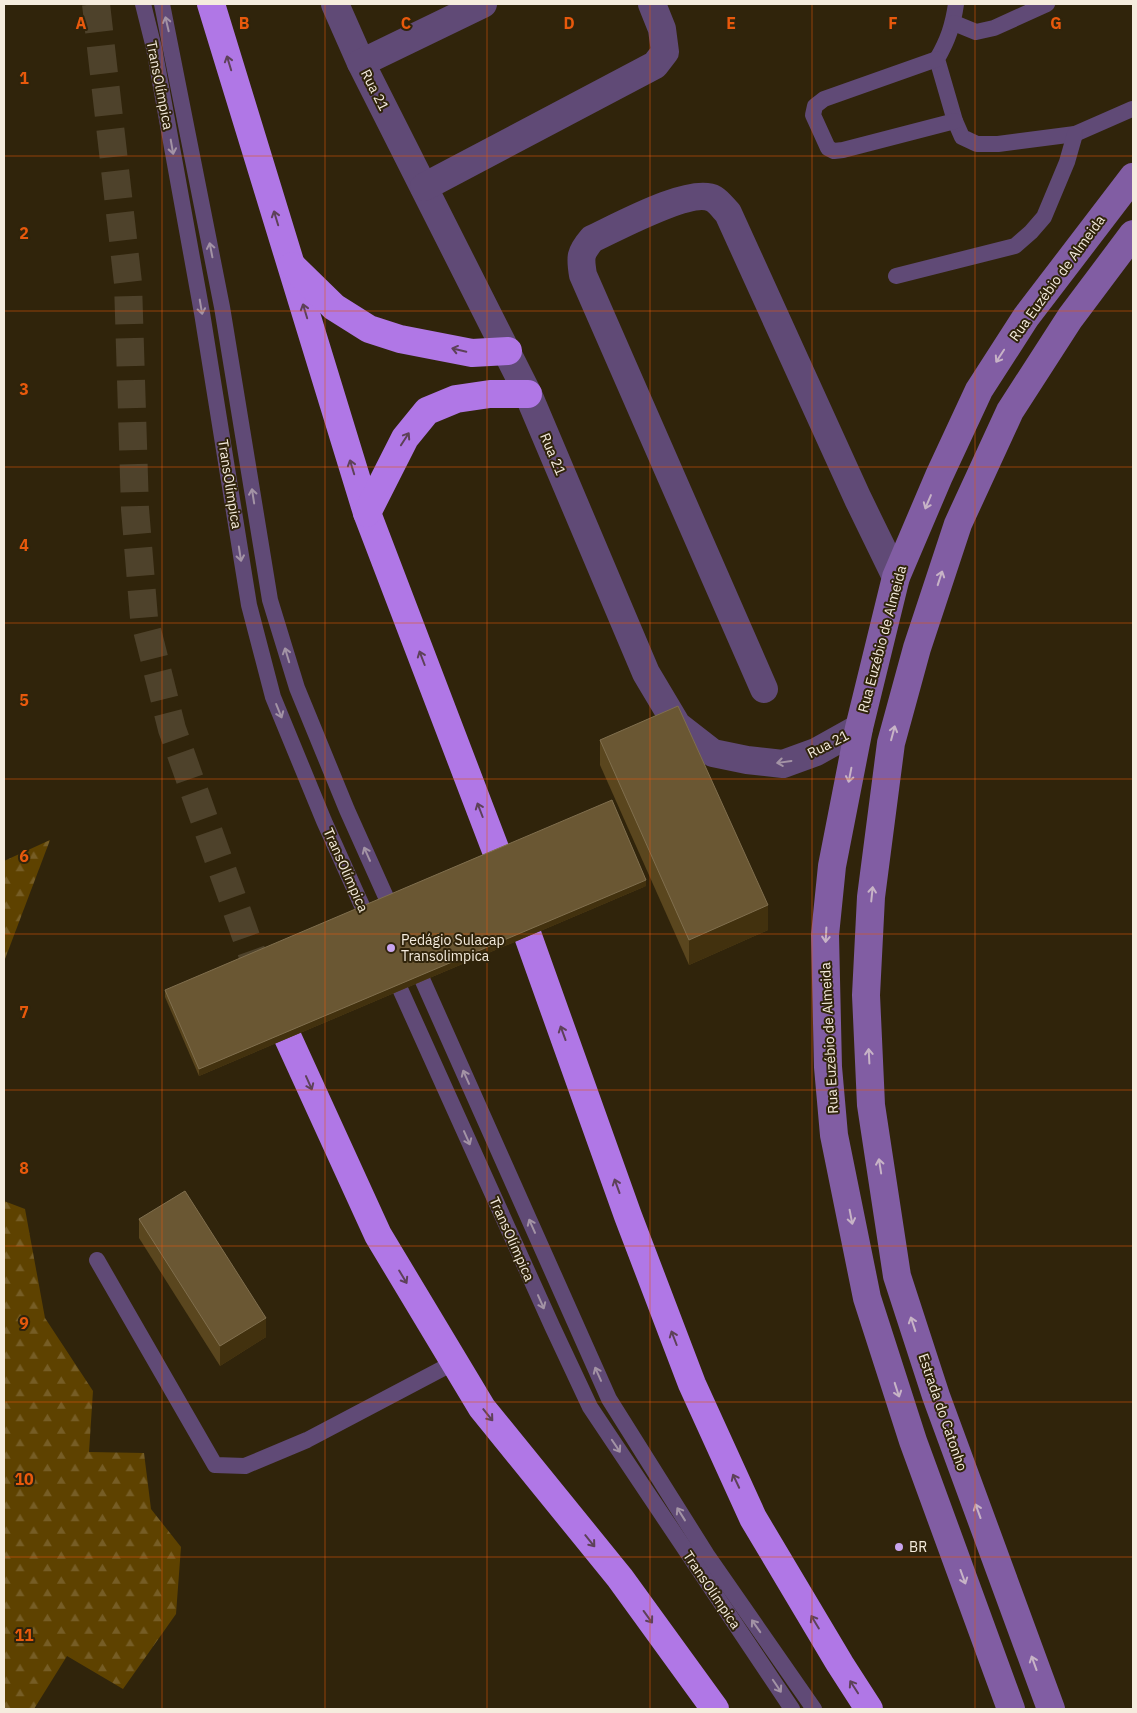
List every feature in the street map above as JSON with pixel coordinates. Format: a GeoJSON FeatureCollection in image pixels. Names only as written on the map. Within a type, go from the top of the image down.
{"type":"FeatureCollection","features":[{"type":"Feature","properties":{"kind":"highway"},"geometry":{"type":"LineString","coordinates":[[211,4],[367,513],[498,856]]}},
{"type":"Feature","properties":{"kind":"highway"},"geometry":{"type":"LineString","coordinates":[[291,265],[334,307],[369,328],[400,339],[472,353],[508,351]]}},
{"type":"Feature","properties":{"kind":"highway"},"geometry":{"type":"LineString","coordinates":[[367,513],[405,438],[427,411],[456,400],[490,394],[528,394]]}},
{"type":"Feature","properties":{"kind":"highway"},"geometry":{"type":"LineString","coordinates":[[528,936],[628,1216],[692,1384],[753,1518],[869,1709]]}},
{"type":"Feature","properties":{"kind":"highway"},"geometry":{"type":"LineString","coordinates":[[288,1038],[378,1235],[482,1408],[620,1578],[715,1709]]}},
{"type":"Feature","properties":{"kind":"main road","name":"Rua Euzébio de Almeida"},"geometry":{"type":"LineString","coordinates":[[1012,1709],[913,1441],[867,1298],[834,1134],[828,1067],[825,935],[832,866],[859,728],[896,577],[939,476],[979,390],[1026,317],[1133,177]]}},
{"type":"Feature","properties":{"kind":"main road","name":"Estrada do Catonho"},"geometry":{"type":"LineString","coordinates":[[1050,1709],[936,1396],[897,1276],[871,1105],[866,994],[871,897],[891,743],[917,648],[958,524],[1010,411],[1070,318],[1133,234]]}},
{"type":"Feature","properties":{"kind":"street","name":"Rua 21"},"geometry":{"type":"LineString","coordinates":[[336,4],[361,63],[508,351],[646,673],[677,725],[713,753],[747,760],[783,764],[816,752],[859,728]]}},
{"type":"Feature","properties":{"kind":"street"},"geometry":{"type":"LineString","coordinates":[[361,63],[483,4]]}},
{"type":"Feature","properties":{"kind":"street"},"geometry":{"type":"LineString","coordinates":[[424,187],[655,66],[665,52],[662,29],[652,4]]}},
{"type":"Feature","properties":{"kind":"street"},"geometry":{"type":"LineString","coordinates":[[764,689],[584,275],[581,260],[583,249],[592,239],[678,200],[695,196],[714,199],[728,213],[858,499],[896,577]]}},
{"type":"Feature","properties":{"kind":"lane","name":"TransOlímpica"},"geometry":{"type":"LineString","coordinates":[[143,4],[154,48],[202,313],[248,605],[273,697],[324,821],[376,936]]}},
{"type":"Feature","properties":{"kind":"lane","name":"TransOlímpica"},"geometry":{"type":"LineString","coordinates":[[162,4],[222,307],[270,600],[297,688],[347,810],[398,926]]}},
{"type":"Feature","properties":{"kind":"lane"},"geometry":{"type":"LineString","coordinates":[[956,4],[954,23],[948,41],[937,59],[824,99],[815,106],[813,115],[828,148],[834,151],[956,122]]}},
{"type":"Feature","properties":{"kind":"lane"},"geometry":{"type":"LineString","coordinates":[[954,23],[976,32],[994,28],[1047,4]]}},
{"type":"Feature","properties":{"kind":"lane"},"geometry":{"type":"LineString","coordinates":[[937,59],[962,137],[977,144],[998,144],[1075,134],[1132,109]]}},
{"type":"Feature","properties":{"kind":"lane"},"geometry":{"type":"LineString","coordinates":[[896,276],[1015,246],[1031,232],[1044,216],[1067,162],[1075,134]]}},
{"type":"Feature","properties":{"kind":"lane","name":"TransOlímpica"},"geometry":{"type":"LineString","coordinates":[[406,943],[609,1398],[707,1555],[814,1709]]}},
{"type":"Feature","properties":{"kind":"lane","name":"TransOlímpica"},"geometry":{"type":"LineString","coordinates":[[384,954],[590,1407],[792,1709]]}},
{"type":"Feature","properties":{"kind":"lane"},"geometry":{"type":"LineString","coordinates":[[97,1260],[215,1465],[245,1466],[307,1440],[455,1362]]}},
{"type":"Feature","properties":{"kind":"green space"},"geometry":{"type":"Polygon","coordinates":[[[50,840],[5,959],[4,960],[4,861],[50,840]]]}},
{"type":"Feature","properties":{"kind":"green space"},"geometry":{"type":"Polygon","coordinates":[[[4,1201],[25,1209],[45,1318],[93,1391],[89,1452],[144,1453],[151,1509],[181,1547],[176,1614],[123,1689],[67,1656],[34,1709],[4,1709],[4,1201]]]}},
{"type":"Feature","properties":{"kind":"building"},"geometry":{"type":"Polygon","coordinates":[[[678,706],[768,905],[689,940],[600,740],[678,706]]]}},
{"type":"Feature","properties":{"kind":"building","name":"Pedágio Sulacap Transolimpica"},"geometry":{"type":"Polygon","coordinates":[[[612,800],[646,880],[199,1069],[165,990],[612,800]]]}},
{"type":"Feature","properties":{"kind":"building"},"geometry":{"type":"Polygon","coordinates":[[[185,1191],[266,1318],[220,1346],[139,1219],[185,1191]]]}},
{"type":"Feature","properties":{"kind":"tunnel"},"geometry":{"type":"LineString","coordinates":[[96,4],[128,283],[135,509],[144,618],[172,729],[254,959],[266,987]]}},
{"type":"Feature","properties":{"kind":"place","name":"Pedágio Sulacap Transolimpica"},"geometry":{"type":"Point","coordinates":[391,948]}},
{"type":"Feature","properties":{"kind":"place","name":"BR"},"geometry":{"type":"Point","coordinates":[899,1547]}}]}
